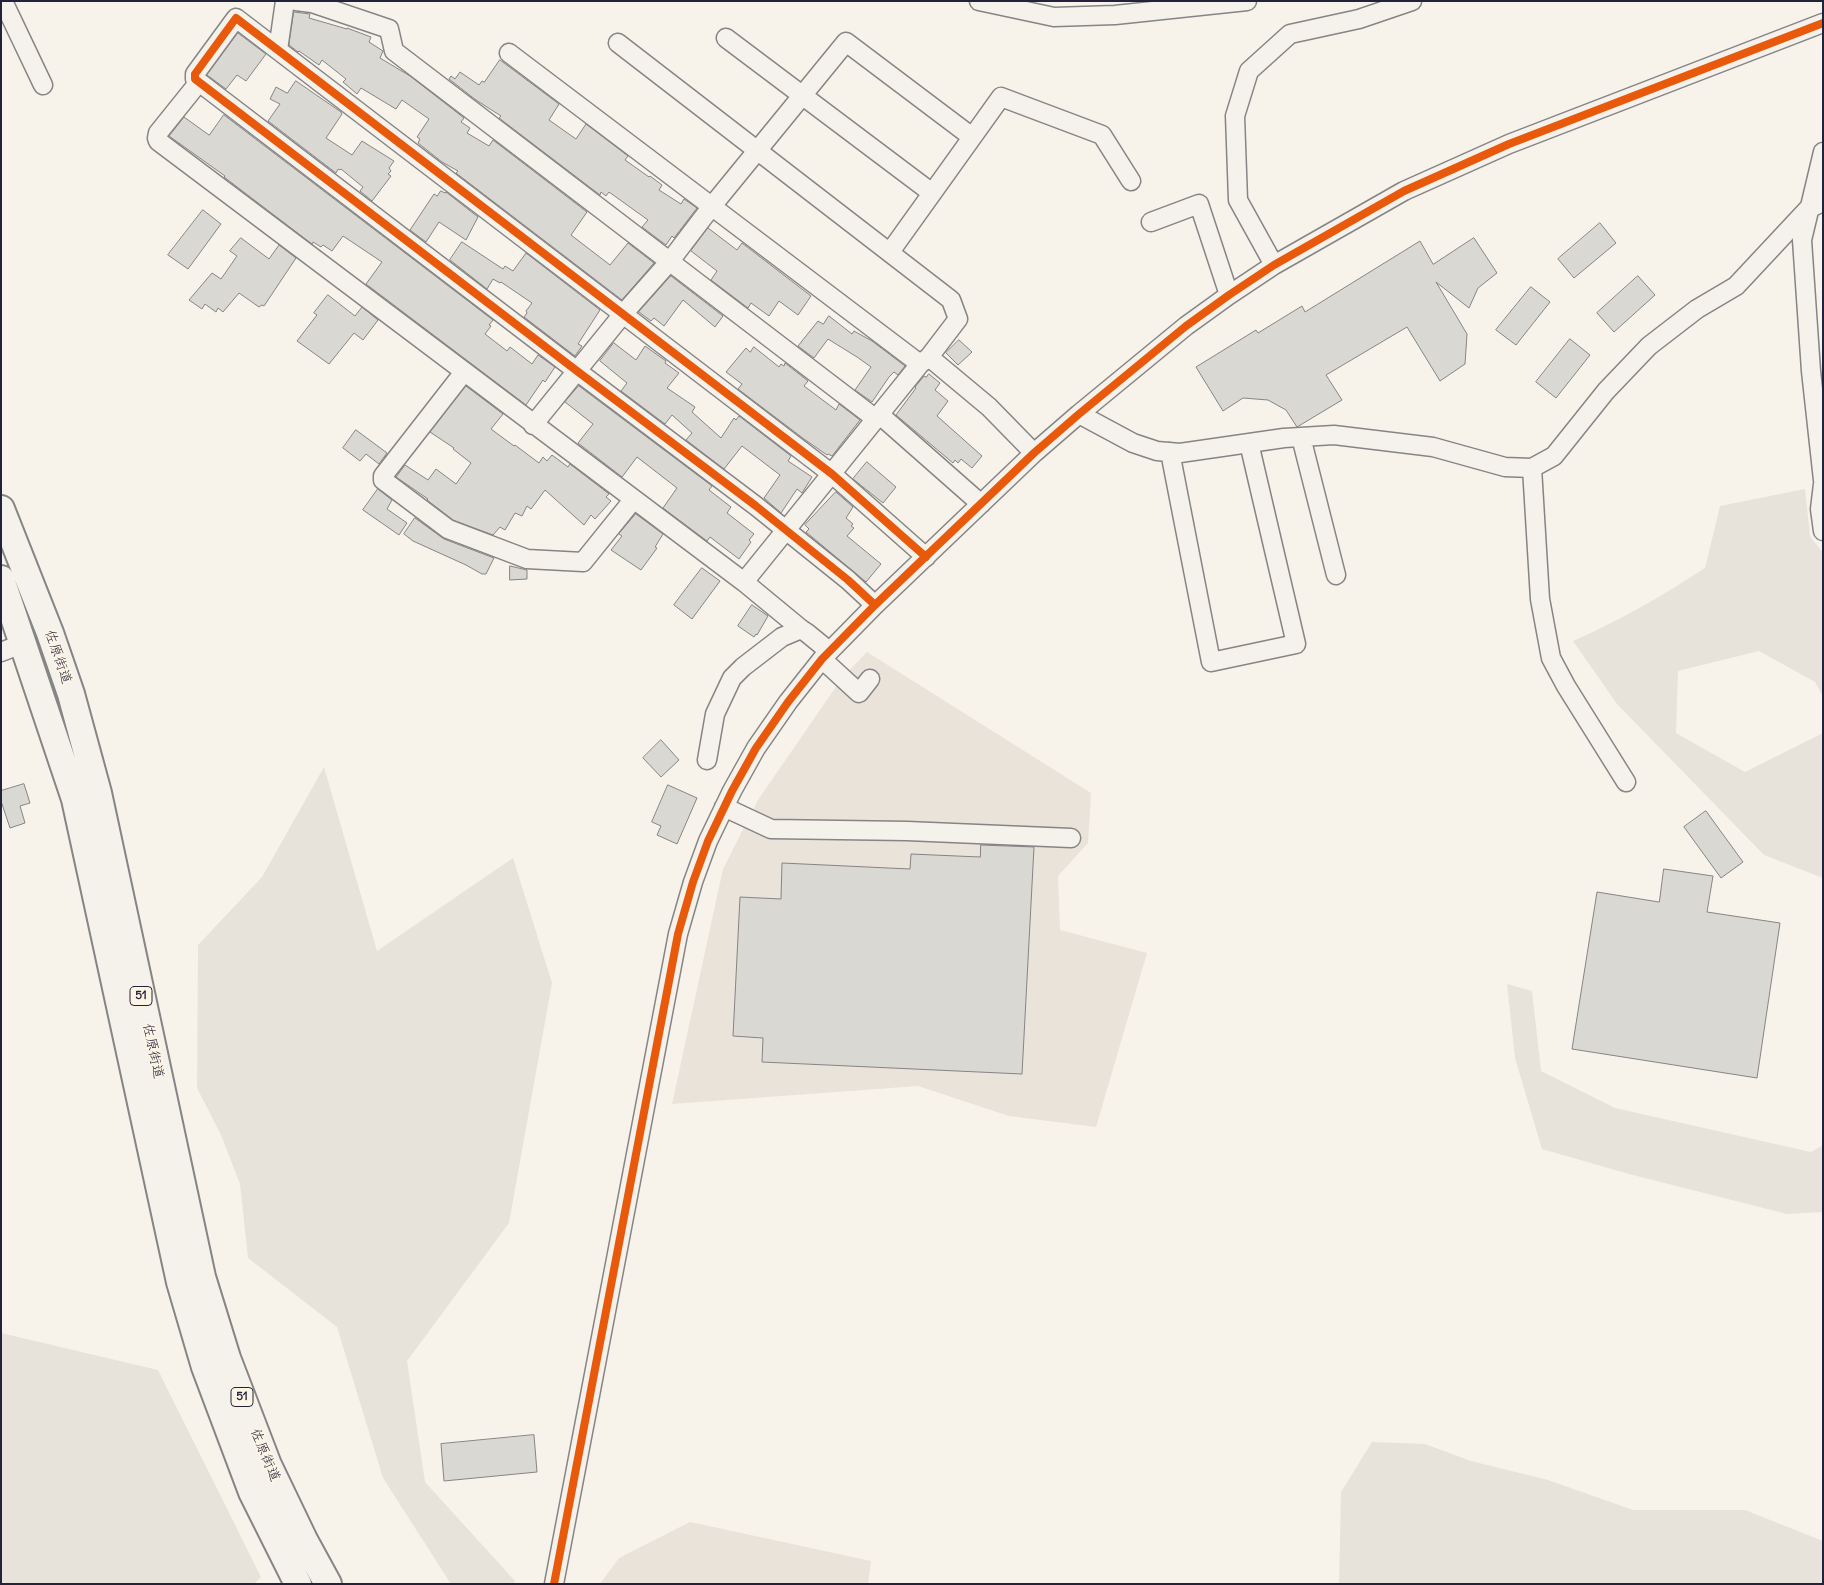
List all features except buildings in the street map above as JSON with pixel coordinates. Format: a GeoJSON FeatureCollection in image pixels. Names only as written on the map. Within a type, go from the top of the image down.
{"type":"FeatureCollection","features":[{"type":"Feature","properties":{"kind":"highway","name":"佐原街道"},"geometry":{"type":"LineString","coordinates":[[1,509],[50,633],[70,694],[86,796],[174,1200],[202,1277],[227,1358],[268,1465],[304,1540],[328,1584]]}},
{"type":"Feature","properties":{"kind":"highway","name":"佐原街道"},"geometry":{"type":"LineString","coordinates":[[1,579],[13,647],[86,796]]}},
{"type":"Feature","properties":{"kind":"highway","name":"佐原街道"},"geometry":{"type":"LineString","coordinates":[[174,1200],[180,1282],[205,1367],[252,1492],[298,1584]]}},
{"type":"Feature","properties":{"kind":"street"},"geometry":{"type":"LineString","coordinates":[[3,1],[43,85]]}},
{"type":"Feature","properties":{"kind":"street"},"geometry":{"type":"LineString","coordinates":[[278,50],[285,1]]}},
{"type":"Feature","properties":{"kind":"street"},"geometry":{"type":"LineString","coordinates":[[296,1],[312,3],[389,30],[394,52],[878,417],[981,504]]}},
{"type":"Feature","properties":{"kind":"street"},"geometry":{"type":"LineString","coordinates":[[979,1],[1054,17],[1116,15],[1247,1]]}},
{"type":"Feature","properties":{"kind":"street"},"geometry":{"type":"LineString","coordinates":[[1274,266],[1238,200],[1235,116],[1249,71],[1290,34],[1359,19],[1412,1]]}},
{"type":"Feature","properties":{"kind":"street"},"geometry":{"type":"LineString","coordinates":[[875,605],[848,580],[786,530],[195,79],[194,74],[236,18],[832,474],[926,557]]}},
{"type":"Feature","properties":{"kind":"street"},"geometry":{"type":"LineString","coordinates":[[554,1584],[678,934],[693,882],[708,841],[756,748],[788,702],[825,655],[1034,453],[1079,414],[1186,326],[1274,266],[1404,191],[1509,144],[1823,23]]}},
{"type":"Feature","properties":{"kind":"street"},"geometry":{"type":"LineString","coordinates":[[726,38],[932,193]]}},
{"type":"Feature","properties":{"kind":"street"},"geometry":{"type":"LineString","coordinates":[[533,425],[623,314],[670,261],[757,150],[846,42],[972,137]]}},
{"type":"Feature","properties":{"kind":"street"},"geometry":{"type":"LineString","coordinates":[[618,43],[951,300],[958,319],[744,582]]}},
{"type":"Feature","properties":{"kind":"street"},"geometry":{"type":"LineString","coordinates":[[509,53],[712,206],[989,408],[1034,453]]}},
{"type":"Feature","properties":{"kind":"street"},"geometry":{"type":"LineString","coordinates":[[199,82],[158,133],[158,141],[744,582],[808,633],[859,693],[870,679]]}},
{"type":"Feature","properties":{"kind":"street"},"geometry":{"type":"LineString","coordinates":[[890,252],[1000,97],[1102,134],[1131,181]]}},
{"type":"Feature","properties":{"kind":"street"},"geometry":{"type":"LineString","coordinates":[[1823,152],[1815,206],[1802,240],[1811,371],[1823,480]]}},
{"type":"Feature","properties":{"kind":"street"},"geometry":{"type":"LineString","coordinates":[[1151,222],[1199,204],[1229,295]]}},
{"type":"Feature","properties":{"kind":"street"},"geometry":{"type":"LineString","coordinates":[[1079,414],[1133,443],[1157,451],[1180,453],[1301,436],[1334,435],[1433,447],[1505,467],[1532,468],[1554,456],[1606,391],[1649,346],[1698,309],[1736,286],[1815,206]]}},
{"type":"Feature","properties":{"kind":"street"},"geometry":{"type":"LineString","coordinates":[[464,372],[382,476],[383,480],[448,529],[526,559],[583,562],[633,500]]}},
{"type":"Feature","properties":{"kind":"street"},"geometry":{"type":"LineString","coordinates":[[1301,436],[1336,575]]}},
{"type":"Feature","properties":{"kind":"street"},"geometry":{"type":"LineString","coordinates":[[1170,452],[1211,662],[1296,644],[1249,443]]}},
{"type":"Feature","properties":{"kind":"street"},"geometry":{"type":"LineString","coordinates":[[1532,468],[1540,598],[1551,658],[1566,686],[1626,782]]}},
{"type":"Feature","properties":{"kind":"street"},"geometry":{"type":"LineString","coordinates":[[1823,484],[1820,509],[1823,530]]}},
{"type":"Feature","properties":{"kind":"street"},"geometry":{"type":"LineString","coordinates":[[707,760],[716,714],[732,678],[743,667],[782,637],[801,629]]}},
{"type":"Feature","properties":{"kind":"street"},"geometry":{"type":"LineString","coordinates":[[724,807],[771,829],[906,831],[1071,838]]}},
{"type":"Feature","properties":{"kind":"shaded area"},"geometry":{"type":"Polygon","coordinates":[[[1805,489],[1810,536],[1823,553],[1823,697],[1815,682],[1759,651],[1678,671],[1676,733],[1745,772],[1823,733],[1823,878],[1764,855],[1617,704],[1573,641],[1640,608],[1705,568],[1720,506],[1805,489]]]}},
{"type":"Feature","properties":{"kind":"shaded area"},"geometry":{"type":"Polygon","coordinates":[[[867,652],[1091,793],[1088,843],[1058,876],[1060,930],[1147,953],[1096,1127],[1009,1116],[918,1086],[672,1104],[723,869],[758,800],[842,678],[867,652]]]}},
{"type":"Feature","properties":{"kind":"shaded area"},"geometry":{"type":"Polygon","coordinates":[[[324,767],[377,951],[513,858],[552,983],[509,1223],[407,1361],[425,1482],[515,1581],[514,1584],[451,1584],[383,1478],[337,1327],[248,1258],[240,1184],[221,1135],[197,1088],[198,945],[262,877],[324,767]]]}},
{"type":"Feature","properties":{"kind":"shaded area"},"geometry":{"type":"Polygon","coordinates":[[[1507,984],[1532,991],[1541,1071],[1615,1108],[1811,1152],[1823,1145],[1823,1212],[1787,1214],[1629,1174],[1542,1149],[1515,1058],[1507,984]]]}},
{"type":"Feature","properties":{"kind":"shaded area"},"geometry":{"type":"Polygon","coordinates":[[[1,1333],[158,1370],[261,1577],[254,1584],[1,1584],[1,1333]]]}},
{"type":"Feature","properties":{"kind":"shaded area"},"geometry":{"type":"Polygon","coordinates":[[[1372,1442],[1425,1444],[1471,1461],[1548,1480],[1633,1510],[1745,1510],[1823,1541],[1823,1584],[1339,1584],[1341,1492],[1372,1442]]]}},
{"type":"Feature","properties":{"kind":"shaded area"},"geometry":{"type":"Polygon","coordinates":[[[690,1522],[871,1561],[868,1584],[600,1584],[619,1558],[690,1522]]]}},
{"type":"Feature","properties":{"kind":"cycle path"},"geometry":{"type":"LineString","coordinates":[[875,605],[848,580],[756,506],[195,79],[195,74],[236,18],[832,474],[926,557]]}},
{"type":"Feature","properties":{"kind":"cycle path"},"geometry":{"type":"LineString","coordinates":[[554,1584],[678,934],[693,882],[708,841],[732,791],[756,748],[788,702],[822,659],[875,605],[1034,453],[1186,326],[1274,265],[1404,191],[1509,144],[1823,23]]}}]}
